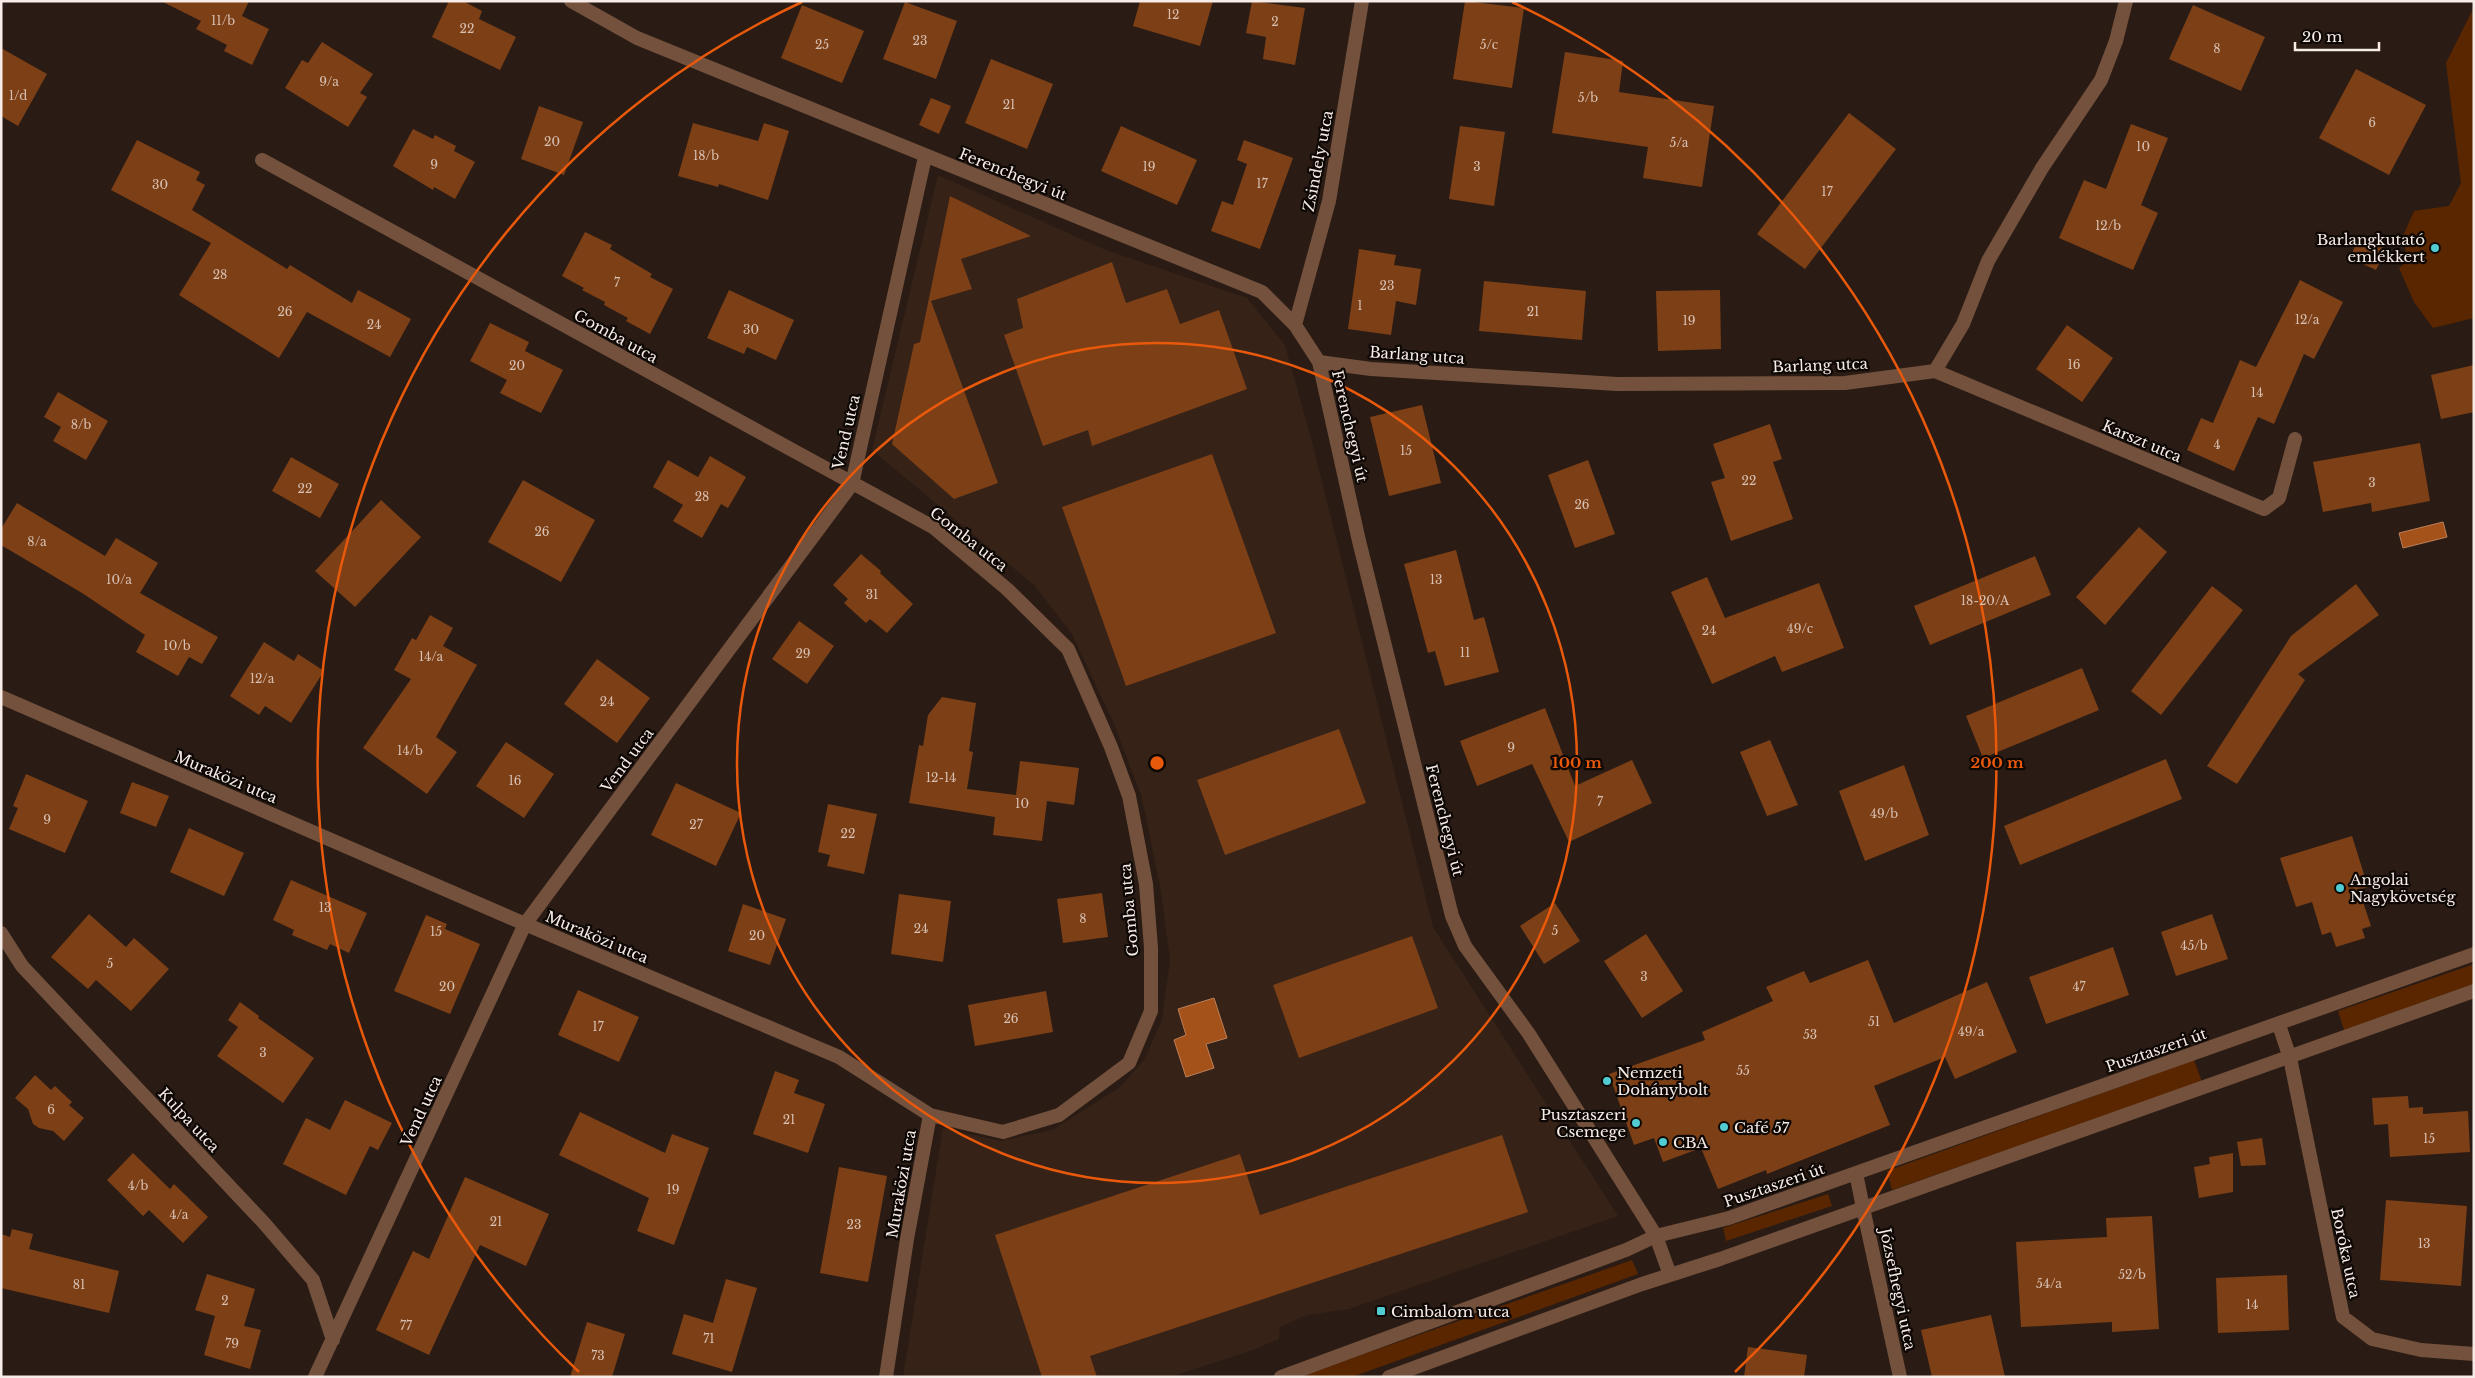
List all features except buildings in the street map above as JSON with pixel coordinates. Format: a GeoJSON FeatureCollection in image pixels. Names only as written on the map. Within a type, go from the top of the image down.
{"type":"FeatureCollection","features":[{"type":"Feature","properties":{"kind":"street","name":"Ferenchegyi út"},"geometry":{"type":"LineString","coordinates":[[571,1],[637,38],[1262,292],[1295,325],[1319,362],[1359,541],[1452,916],[1466,946],[1529,1034],[1656,1236],[1670,1275]]}},
{"type":"Feature","properties":{"kind":"street","name":"Zsindely utca"},"geometry":{"type":"LineString","coordinates":[[1295,325],[1329,202],[1362,1]]}},
{"type":"Feature","properties":{"kind":"street"},"geometry":{"type":"LineString","coordinates":[[1935,371],[1963,324],[1988,261],[2042,168],[2101,80],[2116,41],[2126,1]]}},
{"type":"Feature","properties":{"kind":"street","name":"Vend utca"},"geometry":{"type":"LineString","coordinates":[[315,1377],[525,924],[852,484],[925,156]]}},
{"type":"Feature","properties":{"kind":"street","name":"Gomba utca"},"geometry":{"type":"LineString","coordinates":[[262,160],[933,527],[1007,589],[1068,648],[1111,747],[1129,796],[1146,884],[1151,1011],[1129,1063],[1059,1114],[1004,1132],[930,1115]]}},
{"type":"Feature","properties":{"kind":"street","name":"Barlang utca"},"geometry":{"type":"LineString","coordinates":[[1319,362],[1371,369],[1617,384],[1845,383],[1935,371]]}},
{"type":"Feature","properties":{"kind":"street","name":"Karszt utca"},"geometry":{"type":"LineString","coordinates":[[1935,371],[2264,509],[2279,498],[2295,440]]}},
{"type":"Feature","properties":{"kind":"street","name":"Muraközi utca"},"geometry":{"type":"LineString","coordinates":[[1,697],[525,924],[839,1057],[930,1115],[907,1239],[886,1377]]}},
{"type":"Feature","properties":{"kind":"street","name":"Kulpa utca"},"geometry":{"type":"LineString","coordinates":[[1,933],[22,966],[258,1216],[313,1280],[333,1340]]}},
{"type":"Feature","properties":{"kind":"street","name":"Pusztaszeri út"},"geometry":{"type":"LineString","coordinates":[[1281,1377],[1626,1250],[1656,1236],[1708,1225],[2474,954]]}},
{"type":"Feature","properties":{"kind":"street"},"geometry":{"type":"LineString","coordinates":[[1389,1377],[1670,1275],[2290,1058],[2474,991]]}},
{"type":"Feature","properties":{"kind":"street"},"geometry":{"type":"LineString","coordinates":[[2279,1024],[2290,1058]]}},
{"type":"Feature","properties":{"kind":"street","name":"Boróka utca"},"geometry":{"type":"LineString","coordinates":[[2290,1058],[2343,1317],[2372,1339],[2421,1350],[2474,1354]]}},
{"type":"Feature","properties":{"kind":"street","name":"Józsefhegyi utca"},"geometry":{"type":"LineString","coordinates":[[1856,1173],[1900,1377]]}},
{"type":"Feature","properties":{"kind":"shaded area"},"geometry":{"type":"Polygon","coordinates":[[[2474,7],[2474,318],[2433,328],[2414,302],[2399,268],[2413,256],[2406,252],[2403,236],[2414,211],[2449,206],[2461,183],[2446,63],[2474,7]]]}},
{"type":"Feature","properties":{"kind":"shaded area"},"geometry":{"type":"Polygon","coordinates":[[[938,175],[1106,250],[1247,298],[1285,345],[1312,442],[1433,927],[1618,1216],[1349,1309],[1307,1315],[1280,1327],[1279,1339],[1250,1351],[1170,1377],[903,1377],[943,1128],[1000,1141],[1052,1130],[1119,1088],[1144,1060],[1162,1020],[1170,960],[1161,891],[1142,798],[1114,724],[1072,634],[1034,585],[872,450],[938,175]]]}},
{"type":"Feature","properties":{"kind":"shaded area"},"geometry":{"type":"Polygon","coordinates":[[[2443,522],[2447,537],[2403,548],[2399,533],[2443,522]]]}},
{"type":"Feature","properties":{"kind":"shaded area"},"geometry":{"type":"Polygon","coordinates":[[[2474,964],[2474,984],[2344,1030],[2338,1011],[2474,964]]]}},
{"type":"Feature","properties":{"kind":"shaded area"},"geometry":{"type":"Polygon","coordinates":[[[1214,998],[1227,1038],[1206,1044],[1214,1068],[1186,1077],[1174,1040],[1186,1035],[1178,1009],[1214,998]]]}},
{"type":"Feature","properties":{"kind":"shaded area"},"geometry":{"type":"Polygon","coordinates":[[[2194,1060],[2202,1082],[1892,1190],[1887,1171],[2194,1060]]]}},
{"type":"Feature","properties":{"kind":"shaded area"},"geometry":{"type":"Polygon","coordinates":[[[1828,1194],[1832,1206],[1726,1241],[1723,1228],[1828,1194]]]}},
{"type":"Feature","properties":{"kind":"shaded area"},"geometry":{"type":"Polygon","coordinates":[[[1632,1260],[1638,1274],[1352,1377],[1307,1377],[1307,1374],[1632,1260]]]}},
{"type":"Feature","properties":{"kind":"place","name":"Barlangkutató emlékkert"},"geometry":{"type":"Point","coordinates":[2435,248]}},
{"type":"Feature","properties":{"kind":"place","name":"Angolai Nagykövetség"},"geometry":{"type":"Point","coordinates":[2340,888]}},
{"type":"Feature","properties":{"kind":"place","name":"Nemzeti Dohánybolt"},"geometry":{"type":"Point","coordinates":[1607,1081]}},
{"type":"Feature","properties":{"kind":"place","name":"Pusztaszeri Csemege"},"geometry":{"type":"Point","coordinates":[1636,1123]}},
{"type":"Feature","properties":{"kind":"place","name":"Café 57"},"geometry":{"type":"Point","coordinates":[1724,1127]}},
{"type":"Feature","properties":{"kind":"place","name":"CBA"},"geometry":{"type":"Point","coordinates":[1663,1142]}},
{"type":"Feature","properties":{"kind":"place","name":"Cimbalom utca"},"geometry":{"type":"Point","coordinates":[1381,1311]}}]}
